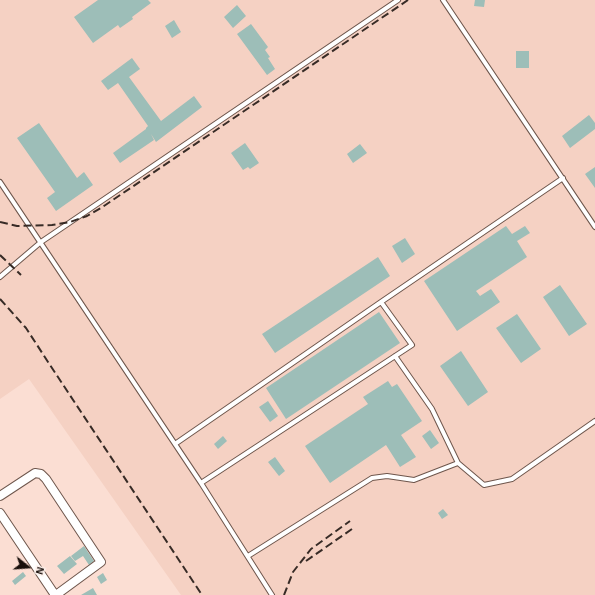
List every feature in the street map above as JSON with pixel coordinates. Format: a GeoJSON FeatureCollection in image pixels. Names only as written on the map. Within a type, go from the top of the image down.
{"type":"FeatureCollection","features":[{"type":"Feature","properties":{"kind":"street"},"geometry":{"type":"LineString","coordinates":[[0,496],[35,473],[41,474],[46,479],[101,562],[56,595],[0,513]]}},
{"type":"Feature","properties":{"kind":"lane"},"geometry":{"type":"LineString","coordinates":[[0,278],[41,242],[398,0]]}},
{"type":"Feature","properties":{"kind":"lane"},"geometry":{"type":"LineString","coordinates":[[443,0],[595,227]]}},
{"type":"Feature","properties":{"kind":"lane"},"geometry":{"type":"LineString","coordinates":[[175,444],[563,178]]}},
{"type":"Feature","properties":{"kind":"lane"},"geometry":{"type":"LineString","coordinates":[[0,182],[201,483],[272,595]]}},
{"type":"Feature","properties":{"kind":"lane"},"geometry":{"type":"LineString","coordinates":[[201,483],[412,345],[381,302]]}},
{"type":"Feature","properties":{"kind":"lane"},"geometry":{"type":"LineString","coordinates":[[395,356],[432,409],[458,463],[484,485],[512,480],[595,421]]}},
{"type":"Feature","properties":{"kind":"lane"},"geometry":{"type":"LineString","coordinates":[[248,556],[372,478],[387,476],[414,480],[458,463]]}},
{"type":"Feature","properties":{"kind":"shaded area"},"geometry":{"type":"Polygon","coordinates":[[[0,0],[595,0],[595,595],[181,595],[29,379],[0,399],[0,0]]]}},
{"type":"Feature","properties":{"kind":"building"},"geometry":{"type":"Polygon","coordinates":[[[98,0],[148,0],[151,3],[120,28],[118,25],[93,43],[74,17],[98,0]]]}},
{"type":"Feature","properties":{"kind":"building"},"geometry":{"type":"Polygon","coordinates":[[[475,0],[485,0],[484,7],[474,6],[475,0]]]}},
{"type":"Feature","properties":{"kind":"building"},"geometry":{"type":"Polygon","coordinates":[[[237,5],[246,16],[233,28],[224,17],[237,5]]]}},
{"type":"Feature","properties":{"kind":"building"},"geometry":{"type":"Polygon","coordinates":[[[174,20],[181,32],[172,38],[165,26],[174,20]]]}},
{"type":"Feature","properties":{"kind":"building"},"geometry":{"type":"Polygon","coordinates":[[[251,24],[268,47],[265,50],[275,69],[267,75],[237,34],[251,24]]]}},
{"type":"Feature","properties":{"kind":"building"},"geometry":{"type":"Polygon","coordinates":[[[516,51],[529,51],[529,68],[516,68],[516,51]]]}},
{"type":"Feature","properties":{"kind":"building"},"geometry":{"type":"Polygon","coordinates":[[[132,58],[140,69],[129,77],[161,121],[194,96],[202,107],[156,142],[151,134],[154,140],[120,163],[113,153],[148,126],[118,83],[108,90],[101,81],[132,58]]]}},
{"type":"Feature","properties":{"kind":"building"},"geometry":{"type":"Polygon","coordinates":[[[589,115],[595,123],[595,129],[570,148],[562,136],[589,115]]]}},
{"type":"Feature","properties":{"kind":"building"},"geometry":{"type":"Polygon","coordinates":[[[39,123],[77,178],[84,172],[93,185],[56,211],[47,198],[55,192],[17,138],[39,123]]]}},
{"type":"Feature","properties":{"kind":"building"},"geometry":{"type":"Polygon","coordinates":[[[245,143],[259,163],[250,169],[248,167],[243,170],[231,153],[245,143]]]}},
{"type":"Feature","properties":{"kind":"building"},"geometry":{"type":"Polygon","coordinates":[[[360,144],[367,153],[353,163],[347,154],[360,144]]]}},
{"type":"Feature","properties":{"kind":"building"},"geometry":{"type":"Polygon","coordinates":[[[595,167],[595,188],[585,174],[595,167]]]}},
{"type":"Feature","properties":{"kind":"building"},"geometry":{"type":"Polygon","coordinates":[[[506,226],[512,234],[525,226],[530,233],[517,241],[527,257],[476,291],[480,296],[491,289],[500,302],[457,331],[424,281],[506,226]]]}},
{"type":"Feature","properties":{"kind":"building"},"geometry":{"type":"Polygon","coordinates":[[[405,238],[415,254],[402,263],[392,246],[405,238]]]}},
{"type":"Feature","properties":{"kind":"building"},"geometry":{"type":"Polygon","coordinates":[[[378,257],[390,276],[275,353],[262,334],[378,257]]]}},
{"type":"Feature","properties":{"kind":"building"},"geometry":{"type":"Polygon","coordinates":[[[560,285],[587,324],[569,336],[543,297],[560,285]]]}},
{"type":"Feature","properties":{"kind":"building"},"geometry":{"type":"Polygon","coordinates":[[[379,312],[400,343],[286,419],[266,388],[379,312]]]}},
{"type":"Feature","properties":{"kind":"building"},"geometry":{"type":"Polygon","coordinates":[[[517,314],[541,349],[521,363],[496,328],[517,314]]]}},
{"type":"Feature","properties":{"kind":"building"},"geometry":{"type":"Polygon","coordinates":[[[461,351],[488,392],[468,406],[440,366],[461,351]]]}},
{"type":"Feature","properties":{"kind":"building"},"geometry":{"type":"Polygon","coordinates":[[[388,381],[392,387],[397,384],[422,421],[401,435],[416,457],[400,467],[386,445],[330,483],[305,446],[368,404],[363,397],[388,381]]]}},
{"type":"Feature","properties":{"kind":"building"},"geometry":{"type":"Polygon","coordinates":[[[268,401],[278,416],[270,422],[259,407],[268,401]]]}},
{"type":"Feature","properties":{"kind":"building"},"geometry":{"type":"Polygon","coordinates":[[[430,430],[439,443],[431,449],[422,436],[430,430]]]}},
{"type":"Feature","properties":{"kind":"building"},"geometry":{"type":"Polygon","coordinates":[[[223,436],[227,441],[218,449],[214,444],[223,436]]]}},
{"type":"Feature","properties":{"kind":"building"},"geometry":{"type":"Polygon","coordinates":[[[275,457],[285,471],[279,476],[268,462],[275,457]]]}},
{"type":"Feature","properties":{"kind":"building"},"geometry":{"type":"Polygon","coordinates":[[[443,509],[448,515],[442,519],[438,513],[443,509]]]}},
{"type":"Feature","properties":{"kind":"building"},"geometry":{"type":"Polygon","coordinates":[[[84,546],[94,561],[89,565],[83,556],[75,561],[71,556],[84,546]]]}},
{"type":"Feature","properties":{"kind":"building"},"geometry":{"type":"Polygon","coordinates":[[[70,556],[77,564],[64,574],[57,566],[70,556]]]}},
{"type":"Feature","properties":{"kind":"building"},"geometry":{"type":"Polygon","coordinates":[[[23,572],[26,576],[15,585],[12,581],[23,572]]]}},
{"type":"Feature","properties":{"kind":"building"},"geometry":{"type":"Polygon","coordinates":[[[103,573],[107,580],[101,584],[97,577],[103,573]]]}},
{"type":"Feature","properties":{"kind":"building"},"geometry":{"type":"Polygon","coordinates":[[[93,588],[97,595],[81,595],[93,588]]]}},
{"type":"Feature","properties":{"kind":"railway"},"geometry":{"type":"LineString","coordinates":[[0,222],[17,226],[52,225],[70,222],[87,216],[408,0]]}},
{"type":"Feature","properties":{"kind":"railway"},"geometry":{"type":"LineString","coordinates":[[0,255],[21,275]]}},
{"type":"Feature","properties":{"kind":"railway"},"geometry":{"type":"LineString","coordinates":[[0,299],[26,328],[202,595]]}},
{"type":"Feature","properties":{"kind":"railway"},"geometry":{"type":"LineString","coordinates":[[284,595],[293,572],[311,549],[350,521]]}},
{"type":"Feature","properties":{"kind":"railway"},"geometry":{"type":"LineString","coordinates":[[306,561],[352,529]]}}]}
